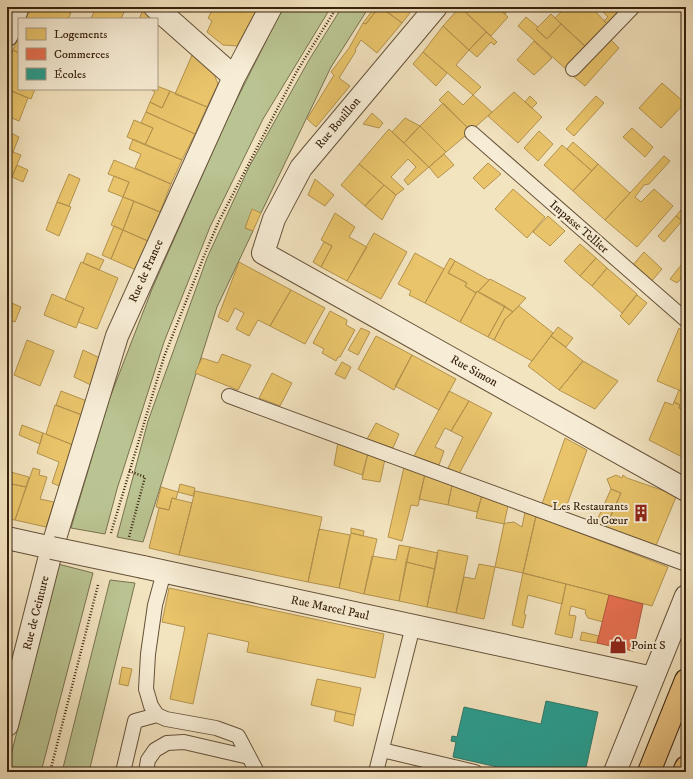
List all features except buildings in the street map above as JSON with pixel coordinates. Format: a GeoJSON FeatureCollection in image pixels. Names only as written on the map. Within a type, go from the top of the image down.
{"type":"FeatureCollection","features":[{"type":"Feature","properties":{"kind":"main road"},"geometry":{"type":"LineString","coordinates":[[649,772],[686,680]]}},
{"type":"Feature","properties":{"kind":"main road"},"geometry":{"type":"LineString","coordinates":[[684,772],[686,767]]}},
{"type":"Feature","properties":{"kind":"street"},"geometry":{"type":"LineString","coordinates":[[7,35],[18,7]]}},
{"type":"Feature","properties":{"kind":"street"},"geometry":{"type":"LineString","coordinates":[[155,7],[234,77]]}},
{"type":"Feature","properties":{"kind":"street","name":"Rue de France"},"geometry":{"type":"LineString","coordinates":[[52,548],[117,336],[234,77],[271,7]]}},
{"type":"Feature","properties":{"kind":"street","name":"Rue Bouillon"},"geometry":{"type":"LineString","coordinates":[[263,253],[274,219],[301,168],[436,7]]}},
{"type":"Feature","properties":{"kind":"street","name":"Rue Simon"},"geometry":{"type":"LineString","coordinates":[[263,253],[686,490]]}},
{"type":"Feature","properties":{"kind":"street","name":"Rue Marcel Paul"},"geometry":{"type":"LineString","coordinates":[[7,538],[653,678]]}},
{"type":"Feature","properties":{"kind":"street","name":"Rue de Ceinture"},"geometry":{"type":"LineString","coordinates":[[7,725],[52,548]]}},
{"type":"Feature","properties":{"kind":"street"},"geometry":{"type":"LineString","coordinates":[[615,772],[686,596]]}},
{"type":"Feature","properties":{"kind":"lane"},"geometry":{"type":"LineString","coordinates":[[573,69],[633,7]]}},
{"type":"Feature","properties":{"kind":"lane","name":"Impasse Tellier"},"geometry":{"type":"LineString","coordinates":[[472,133],[686,320]]}},
{"type":"Feature","properties":{"kind":"lane"},"geometry":{"type":"LineString","coordinates":[[229,396],[686,564]]}},
{"type":"Feature","properties":{"kind":"lane"},"geometry":{"type":"LineString","coordinates":[[153,569],[155,604],[148,654],[146,689],[151,706],[157,715],[166,719],[216,728],[238,736],[257,772]]}},
{"type":"Feature","properties":{"kind":"lane"},"geometry":{"type":"LineString","coordinates":[[376,772],[413,626]]}},
{"type":"Feature","properties":{"kind":"lane"},"geometry":{"type":"LineString","coordinates":[[123,772],[135,721],[157,715]]}},
{"type":"Feature","properties":{"kind":"lane"},"geometry":{"type":"LineString","coordinates":[[146,772],[148,760],[155,750],[167,743],[184,742],[249,757]]}},
{"type":"Feature","properties":{"kind":"lane"},"geometry":{"type":"LineString","coordinates":[[382,750],[475,772]]}},
{"type":"Feature","properties":{"kind":"path"},"geometry":{"type":"LineString","coordinates":[[109,540],[164,356],[204,256],[219,221],[297,71],[337,7]]}},
{"type":"Feature","properties":{"kind":"path"},"geometry":{"type":"LineString","coordinates":[[122,563],[145,477],[129,471]]}},
{"type":"Feature","properties":{"kind":"path"},"geometry":{"type":"LineString","coordinates":[[50,772],[99,578]]}},
{"type":"Feature","properties":{"kind":"green space"},"geometry":{"type":"Polygon","coordinates":[[[283,7],[331,7],[263,119],[210,227],[164,342],[117,489],[105,534],[71,528],[109,400],[152,289],[227,119],[283,7]]]}},
{"type":"Feature","properties":{"kind":"green space"},"geometry":{"type":"Polygon","coordinates":[[[342,7],[369,7],[331,67],[261,213],[252,210],[245,228],[253,231],[217,307],[143,542],[117,537],[148,421],[207,258],[249,167],[309,60],[342,7]]]}},
{"type":"Feature","properties":{"kind":"green space"},"geometry":{"type":"Polygon","coordinates":[[[58,564],[93,573],[41,772],[7,772],[58,564]]]}},
{"type":"Feature","properties":{"kind":"green space"},"geometry":{"type":"Polygon","coordinates":[[[110,580],[135,583],[89,772],[62,772],[110,580]]]}},
{"type":"Feature","properties":{"kind":"place","name":"Les Restaurants du Cœur"},"geometry":{"type":"Point","coordinates":[641,513]}},
{"type":"Feature","properties":{"kind":"place","name":"Point S"},"geometry":{"type":"Point","coordinates":[618,645]}}]}
